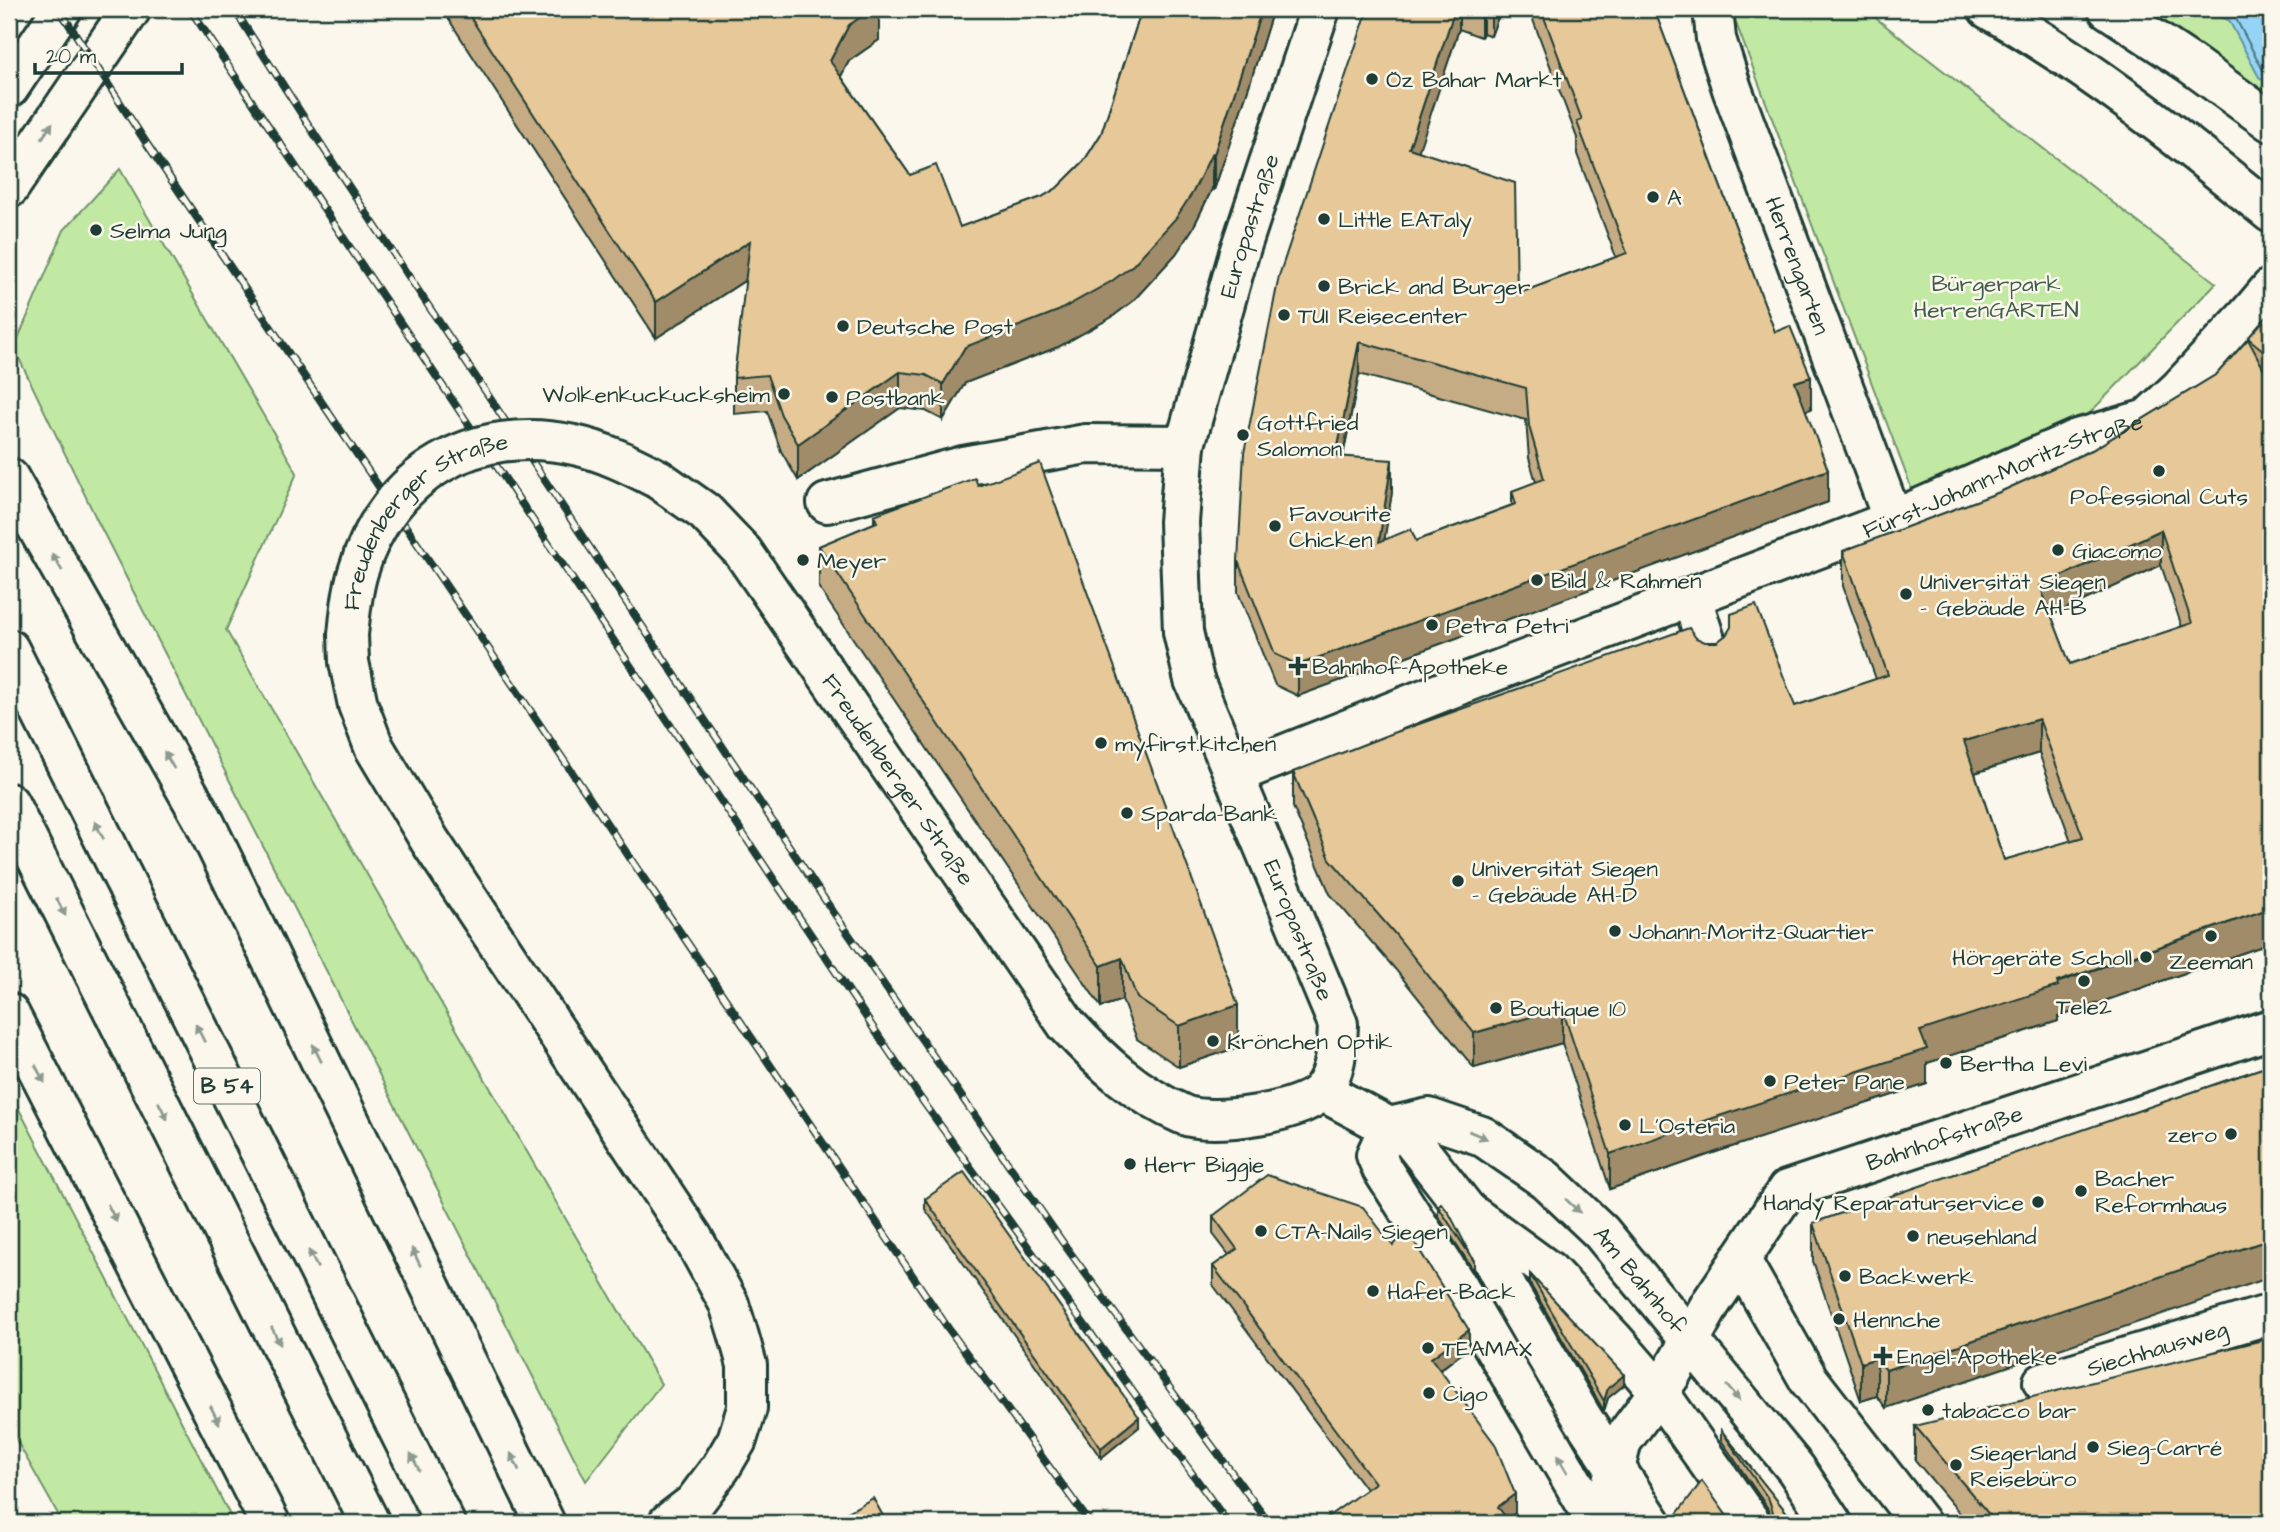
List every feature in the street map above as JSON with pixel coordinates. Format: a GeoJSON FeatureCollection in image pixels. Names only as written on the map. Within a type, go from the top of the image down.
{"type":"FeatureCollection","features":[{"type":"Feature","properties":{"kind":"main road"},"geometry":{"type":"LineString","coordinates":[[9,88],[62,9]]}},
{"type":"Feature","properties":{"kind":"main road"},"geometry":{"type":"LineString","coordinates":[[9,188],[131,9]]}},
{"type":"Feature","properties":{"kind":"main road","name":"Europastraße"},"geometry":{"type":"LineString","coordinates":[[1320,9],[1239,253],[1185,445],[1179,522],[1183,632],[1194,680],[1338,1024],[1336,1061],[1322,1091]]}},
{"type":"Feature","properties":{"kind":"main road","name":"Herrengarten"},"geometry":{"type":"LineString","coordinates":[[1713,9],[1716,39],[1732,89],[1893,520]]}},
{"type":"Feature","properties":{"kind":"main road"},"geometry":{"type":"LineString","coordinates":[[1988,9],[2090,74],[2157,112],[2271,213]]}},
{"type":"Feature","properties":{"kind":"main road"},"geometry":{"type":"LineString","coordinates":[[2108,9],[2271,122]]}},
{"type":"Feature","properties":{"kind":"main road","name":"Fürst-Johann-Moritz-Straße"},"geometry":{"type":"LineString","coordinates":[[1235,775],[1472,680],[1893,520],[2077,439],[2147,419],[2180,388],[2260,301]]}},
{"type":"Feature","properties":{"kind":"main road","name":"Freudenberger Straße"},"geometry":{"type":"LineString","coordinates":[[690,1516],[737,1440],[747,1408],[747,1365],[729,1304],[686,1227],[430,841],[374,747],[358,705],[349,662],[348,635],[351,601],[358,570],[375,530],[397,498],[420,476],[446,458],[487,443],[525,439],[574,445],[615,458],[658,478],[705,512],[743,552],[1067,1025],[1098,1059],[1146,1096],[1188,1116],[1232,1118],[1270,1113],[1302,1103],[1322,1091]]}},
{"type":"Feature","properties":{"kind":"main road"},"geometry":{"type":"LineString","coordinates":[[827,503],[963,466],[1086,444],[1185,445]]}},
{"type":"Feature","properties":{"kind":"main road"},"geometry":{"type":"LineString","coordinates":[[9,478],[203,819],[545,1523]]}},
{"type":"Feature","properties":{"kind":"main road"},"geometry":{"type":"LineString","coordinates":[[1692,597],[1710,656]]}},
{"type":"Feature","properties":{"kind":"main road","name":"B 54"},"geometry":{"type":"LineString","coordinates":[[9,649],[445,1523]]}},
{"type":"Feature","properties":{"kind":"main road","name":"B 54"},"geometry":{"type":"LineString","coordinates":[[9,803],[370,1523]]}},
{"type":"Feature","properties":{"kind":"main road"},"geometry":{"type":"LineString","coordinates":[[9,1013],[270,1523]]}},
{"type":"Feature","properties":{"kind":"main road","name":"Bahnhofstraße"},"geometry":{"type":"LineString","coordinates":[[1611,1523],[1609,1493],[1602,1464],[1669,1393],[1670,1376],[1711,1303],[1787,1190],[2271,1029]]}},
{"type":"Feature","properties":{"kind":"main road"},"geometry":{"type":"LineString","coordinates":[[1322,1091],[1413,1145],[1467,1211],[1516,1304],[1583,1419],[1602,1464],[1651,1523]]}},
{"type":"Feature","properties":{"kind":"main road","name":"Am Bahnhof"},"geometry":{"type":"LineString","coordinates":[[1413,1145],[1429,1118],[1482,1136],[1546,1180],[1601,1232],[1796,1469],[1832,1523]]}},
{"type":"Feature","properties":{"kind":"main road"},"geometry":{"type":"LineString","coordinates":[[1413,1145],[1376,1155],[1468,1303],[1597,1523]]}},
{"type":"Feature","properties":{"kind":"main road"},"geometry":{"type":"LineString","coordinates":[[1467,1211],[1549,1271],[1669,1393],[1751,1523]]}},
{"type":"Feature","properties":{"kind":"main road"},"geometry":{"type":"LineString","coordinates":[[1740,1259],[1809,1380],[1920,1523]]}},
{"type":"Feature","properties":{"kind":"main road","name":"Siechhausweg"},"geometry":{"type":"LineString","coordinates":[[2043,1382],[2271,1314]]}},
{"type":"Feature","properties":{"kind":"green space","name":"Bürgerpark HerrenGARTEN"},"geometry":{"type":"Polygon","coordinates":[[[1739,9],[1864,9],[2216,283],[2084,419],[1912,490],[1733,15],[1739,9]]]}},
{"type":"Feature","properties":{"kind":"green space"},"geometry":{"type":"Polygon","coordinates":[[[2115,9],[2198,9],[2229,20],[2259,77],[2271,86],[2271,116],[2115,9]]]}},
{"type":"Feature","properties":{"kind":"green space"},"geometry":{"type":"Polygon","coordinates":[[[120,169],[297,473],[226,630],[661,1384],[586,1481],[97,520],[14,348],[64,230],[120,169]]]}},
{"type":"Feature","properties":{"kind":"green space"},"geometry":{"type":"Polygon","coordinates":[[[9,1090],[234,1523],[63,1523],[9,1427],[9,1090]]]}},
{"type":"Feature","properties":{"kind":"water"},"geometry":{"type":"Polygon","coordinates":[[[2198,9],[2271,9],[2271,86],[2259,77],[2229,20],[2198,9]]]}},
{"type":"Feature","properties":{"kind":"building"},"geometry":{"type":"Polygon","coordinates":[[[465,9],[873,9],[849,25],[830,61],[910,175],[936,165],[960,227],[1042,197],[1057,188],[1084,161],[1101,134],[1142,9],[1262,9],[1214,154],[1212,153],[1193,192],[1176,218],[1133,265],[1112,281],[1058,311],[965,347],[943,384],[926,375],[900,372],[798,444],[781,415],[767,375],[734,378],[750,241],[656,302],[465,9]]]}},
{"type":"Feature","properties":{"kind":"building"},"geometry":{"type":"Polygon","coordinates":[[[1368,9],[1455,9],[1409,148],[1515,183],[1517,294],[1627,253],[1577,122],[1582,120],[1541,9],[1654,9],[1775,332],[1790,326],[1811,377],[1795,382],[1828,470],[1298,665],[1275,654],[1238,561],[1244,453],[1279,276],[1368,9]],[[1359,342],[1336,456],[1392,460],[1379,542],[1411,529],[1416,541],[1516,504],[1512,491],[1544,479],[1529,426],[1526,388],[1359,342]]]}},
{"type":"Feature","properties":{"kind":"building"},"geometry":{"type":"Polygon","coordinates":[[[2271,312],[2271,357],[2248,338],[2271,312]]]}},
{"type":"Feature","properties":{"kind":"building"},"geometry":{"type":"Polygon","coordinates":[[[2248,339],[2271,383],[2271,908],[2057,982],[2058,986],[1920,1031],[1927,1049],[1610,1154],[1562,1008],[1474,1033],[1395,934],[1330,859],[1293,772],[1388,735],[1689,628],[1696,638],[1705,642],[1717,642],[1731,627],[1731,614],[1756,605],[1795,706],[1888,675],[1843,551],[2000,492],[2092,450],[2217,374],[2248,339]],[[2161,530],[2040,586],[2070,664],[2192,623],[2161,530]],[[2039,719],[1964,741],[2004,860],[2083,837],[2039,719]]]}},
{"type":"Feature","properties":{"kind":"building"},"geometry":{"type":"Polygon","coordinates":[[[1040,463],[1238,1005],[1179,1026],[1137,998],[1122,958],[1101,966],[819,546],[877,522],[874,515],[975,478],[978,486],[1040,463]]]}},
{"type":"Feature","properties":{"kind":"building"},"geometry":{"type":"Polygon","coordinates":[[[2271,1065],[2271,1239],[1886,1370],[1877,1358],[1861,1363],[1813,1223],[2271,1065]]]}},
{"type":"Feature","properties":{"kind":"building"},"geometry":{"type":"Polygon","coordinates":[[[964,1172],[1139,1417],[1101,1448],[925,1199],[964,1172]]]}},
{"type":"Feature","properties":{"kind":"building"},"geometry":{"type":"Polygon","coordinates":[[[1267,1175],[1363,1207],[1393,1246],[1407,1230],[1469,1330],[1431,1358],[1495,1444],[1515,1494],[1498,1507],[1510,1523],[1319,1523],[1375,1483],[1213,1266],[1237,1249],[1213,1216],[1267,1175]]]}},
{"type":"Feature","properties":{"kind":"building"},"geometry":{"type":"Polygon","coordinates":[[[1441,1203],[1449,1213],[1474,1261],[1438,1206],[1441,1203]]]}},
{"type":"Feature","properties":{"kind":"building"},"geometry":{"type":"Polygon","coordinates":[[[1530,1274],[1624,1375],[1608,1388],[1604,1401],[1530,1274]]]}},
{"type":"Feature","properties":{"kind":"building","name":"Sieg-Carré"},"geometry":{"type":"Polygon","coordinates":[[[2271,1338],[2271,1523],[1996,1523],[1915,1426],[2271,1338]]]}},
{"type":"Feature","properties":{"kind":"building"},"geometry":{"type":"Polygon","coordinates":[[[1721,1430],[1795,1523],[1770,1523],[1773,1512],[1769,1500],[1721,1430]]]}},
{"type":"Feature","properties":{"kind":"building"},"geometry":{"type":"Polygon","coordinates":[[[1702,1481],[1732,1523],[1670,1523],[1702,1481]]]}},
{"type":"Feature","properties":{"kind":"building"},"geometry":{"type":"Polygon","coordinates":[[[873,1498],[887,1523],[835,1523],[833,1520],[873,1498]]]}},
{"type":"Feature","properties":{"kind":"railway"},"geometry":{"type":"LineString","coordinates":[[59,9],[147,144],[948,1328],[1090,1523]]}},
{"type":"Feature","properties":{"kind":"railway"},"geometry":{"type":"LineString","coordinates":[[190,9],[919,1096],[1228,1523]]}},
{"type":"Feature","properties":{"kind":"railway"},"geometry":{"type":"LineString","coordinates":[[234,9],[337,169],[827,903],[1066,1247],[1269,1523]]}},
{"type":"Feature","properties":{"kind":"place","name":"Öz Bahar Markt"},"geometry":{"type":"Point","coordinates":[1372,79]}},
{"type":"Feature","properties":{"kind":"place","name":"A"},"geometry":{"type":"Point","coordinates":[1653,197]}},
{"type":"Feature","properties":{"kind":"place","name":"Little EATaly"},"geometry":{"type":"Point","coordinates":[1324,219]}},
{"type":"Feature","properties":{"kind":"place","name":"Selma Jung"},"geometry":{"type":"Point","coordinates":[96,230]}},
{"type":"Feature","properties":{"kind":"place","name":"Brick and Burger"},"geometry":{"type":"Point","coordinates":[1324,286]}},
{"type":"Feature","properties":{"kind":"place","name":"TUI Reisecenter"},"geometry":{"type":"Point","coordinates":[1284,315]}},
{"type":"Feature","properties":{"kind":"place","name":"Deutsche Post"},"geometry":{"type":"Point","coordinates":[843,326]}},
{"type":"Feature","properties":{"kind":"place","name":"Wolkenkuckucksheim"},"geometry":{"type":"Point","coordinates":[784,394]}},
{"type":"Feature","properties":{"kind":"place","name":"Postbank"},"geometry":{"type":"Point","coordinates":[832,397]}},
{"type":"Feature","properties":{"kind":"place","name":"Gottfried Salomon"},"geometry":{"type":"Point","coordinates":[1243,435]}},
{"type":"Feature","properties":{"kind":"place","name":"Pofessional Cuts"},"geometry":{"type":"Point","coordinates":[2159,471]}},
{"type":"Feature","properties":{"kind":"place","name":"Favourite Chicken"},"geometry":{"type":"Point","coordinates":[1275,526]}},
{"type":"Feature","properties":{"kind":"place","name":"Giacomo"},"geometry":{"type":"Point","coordinates":[2058,550]}},
{"type":"Feature","properties":{"kind":"place","name":"Meyer"},"geometry":{"type":"Point","coordinates":[803,560]}},
{"type":"Feature","properties":{"kind":"place","name":"Bild & Rahmen"},"geometry":{"type":"Point","coordinates":[1537,580]}},
{"type":"Feature","properties":{"kind":"place","name":"Universität Siegen – Gebäude AH-B"},"geometry":{"type":"Point","coordinates":[1906,594]}},
{"type":"Feature","properties":{"kind":"place","name":"Petra Petri"},"geometry":{"type":"Point","coordinates":[1432,625]}},
{"type":"Feature","properties":{"kind":"place","name":"Bahnhof-Apotheke"},"geometry":{"type":"Point","coordinates":[1298,666]}},
{"type":"Feature","properties":{"kind":"place","name":"myfirst.kitchen"},"geometry":{"type":"Point","coordinates":[1101,743]}},
{"type":"Feature","properties":{"kind":"place","name":"Sparda-Bank"},"geometry":{"type":"Point","coordinates":[1127,813]}},
{"type":"Feature","properties":{"kind":"place","name":"Universität Siegen – Gebäude AH-D"},"geometry":{"type":"Point","coordinates":[1458,881]}},
{"type":"Feature","properties":{"kind":"place","name":"Johann-Moritz-Quartier"},"geometry":{"type":"Point","coordinates":[1615,931]}},
{"type":"Feature","properties":{"kind":"place","name":"Zeeman"},"geometry":{"type":"Point","coordinates":[2211,936]}},
{"type":"Feature","properties":{"kind":"place","name":"Hörgeräte Scholl"},"geometry":{"type":"Point","coordinates":[2146,957]}},
{"type":"Feature","properties":{"kind":"place","name":"Tele2"},"geometry":{"type":"Point","coordinates":[2084,981]}},
{"type":"Feature","properties":{"kind":"place","name":"Boutique 10"},"geometry":{"type":"Point","coordinates":[1496,1008]}},
{"type":"Feature","properties":{"kind":"place","name":"Krönchen Optik"},"geometry":{"type":"Point","coordinates":[1213,1041]}},
{"type":"Feature","properties":{"kind":"place","name":"Bertha Levi"},"geometry":{"type":"Point","coordinates":[1946,1063]}},
{"type":"Feature","properties":{"kind":"place","name":"Peter Pane"},"geometry":{"type":"Point","coordinates":[1770,1081]}},
{"type":"Feature","properties":{"kind":"place","name":"L'Osteria"},"geometry":{"type":"Point","coordinates":[1625,1125]}},
{"type":"Feature","properties":{"kind":"place","name":"zero"},"geometry":{"type":"Point","coordinates":[2231,1134]}},
{"type":"Feature","properties":{"kind":"place","name":"Herr Biggie"},"geometry":{"type":"Point","coordinates":[1130,1164]}},
{"type":"Feature","properties":{"kind":"place","name":"Bacher Reformhaus"},"geometry":{"type":"Point","coordinates":[2081,1191]}},
{"type":"Feature","properties":{"kind":"place","name":"Handy Reparaturservice"},"geometry":{"type":"Point","coordinates":[2038,1202]}},
{"type":"Feature","properties":{"kind":"place","name":"CTA-Nails Siegen"},"geometry":{"type":"Point","coordinates":[1261,1231]}},
{"type":"Feature","properties":{"kind":"place","name":"neusehland"},"geometry":{"type":"Point","coordinates":[1913,1236]}},
{"type":"Feature","properties":{"kind":"place","name":"Backwerk"},"geometry":{"type":"Point","coordinates":[1845,1276]}},
{"type":"Feature","properties":{"kind":"place","name":"Hafer-Back"},"geometry":{"type":"Point","coordinates":[1373,1291]}},
{"type":"Feature","properties":{"kind":"place","name":"Hennche"},"geometry":{"type":"Point","coordinates":[1839,1319]}},
{"type":"Feature","properties":{"kind":"place","name":"TEAMAX"},"geometry":{"type":"Point","coordinates":[1428,1348]}},
{"type":"Feature","properties":{"kind":"place","name":"Engel-Apotheke"},"geometry":{"type":"Point","coordinates":[1883,1356]}},
{"type":"Feature","properties":{"kind":"place","name":"Cigo"},"geometry":{"type":"Point","coordinates":[1429,1393]}},
{"type":"Feature","properties":{"kind":"place","name":"tabacco bar"},"geometry":{"type":"Point","coordinates":[1928,1410]}},
{"type":"Feature","properties":{"kind":"place","name":"Sieg-Carré"},"geometry":{"type":"Point","coordinates":[2093,1447]}},
{"type":"Feature","properties":{"kind":"place","name":"Siegerland Reisebüro"},"geometry":{"type":"Point","coordinates":[1956,1465]}}]}
